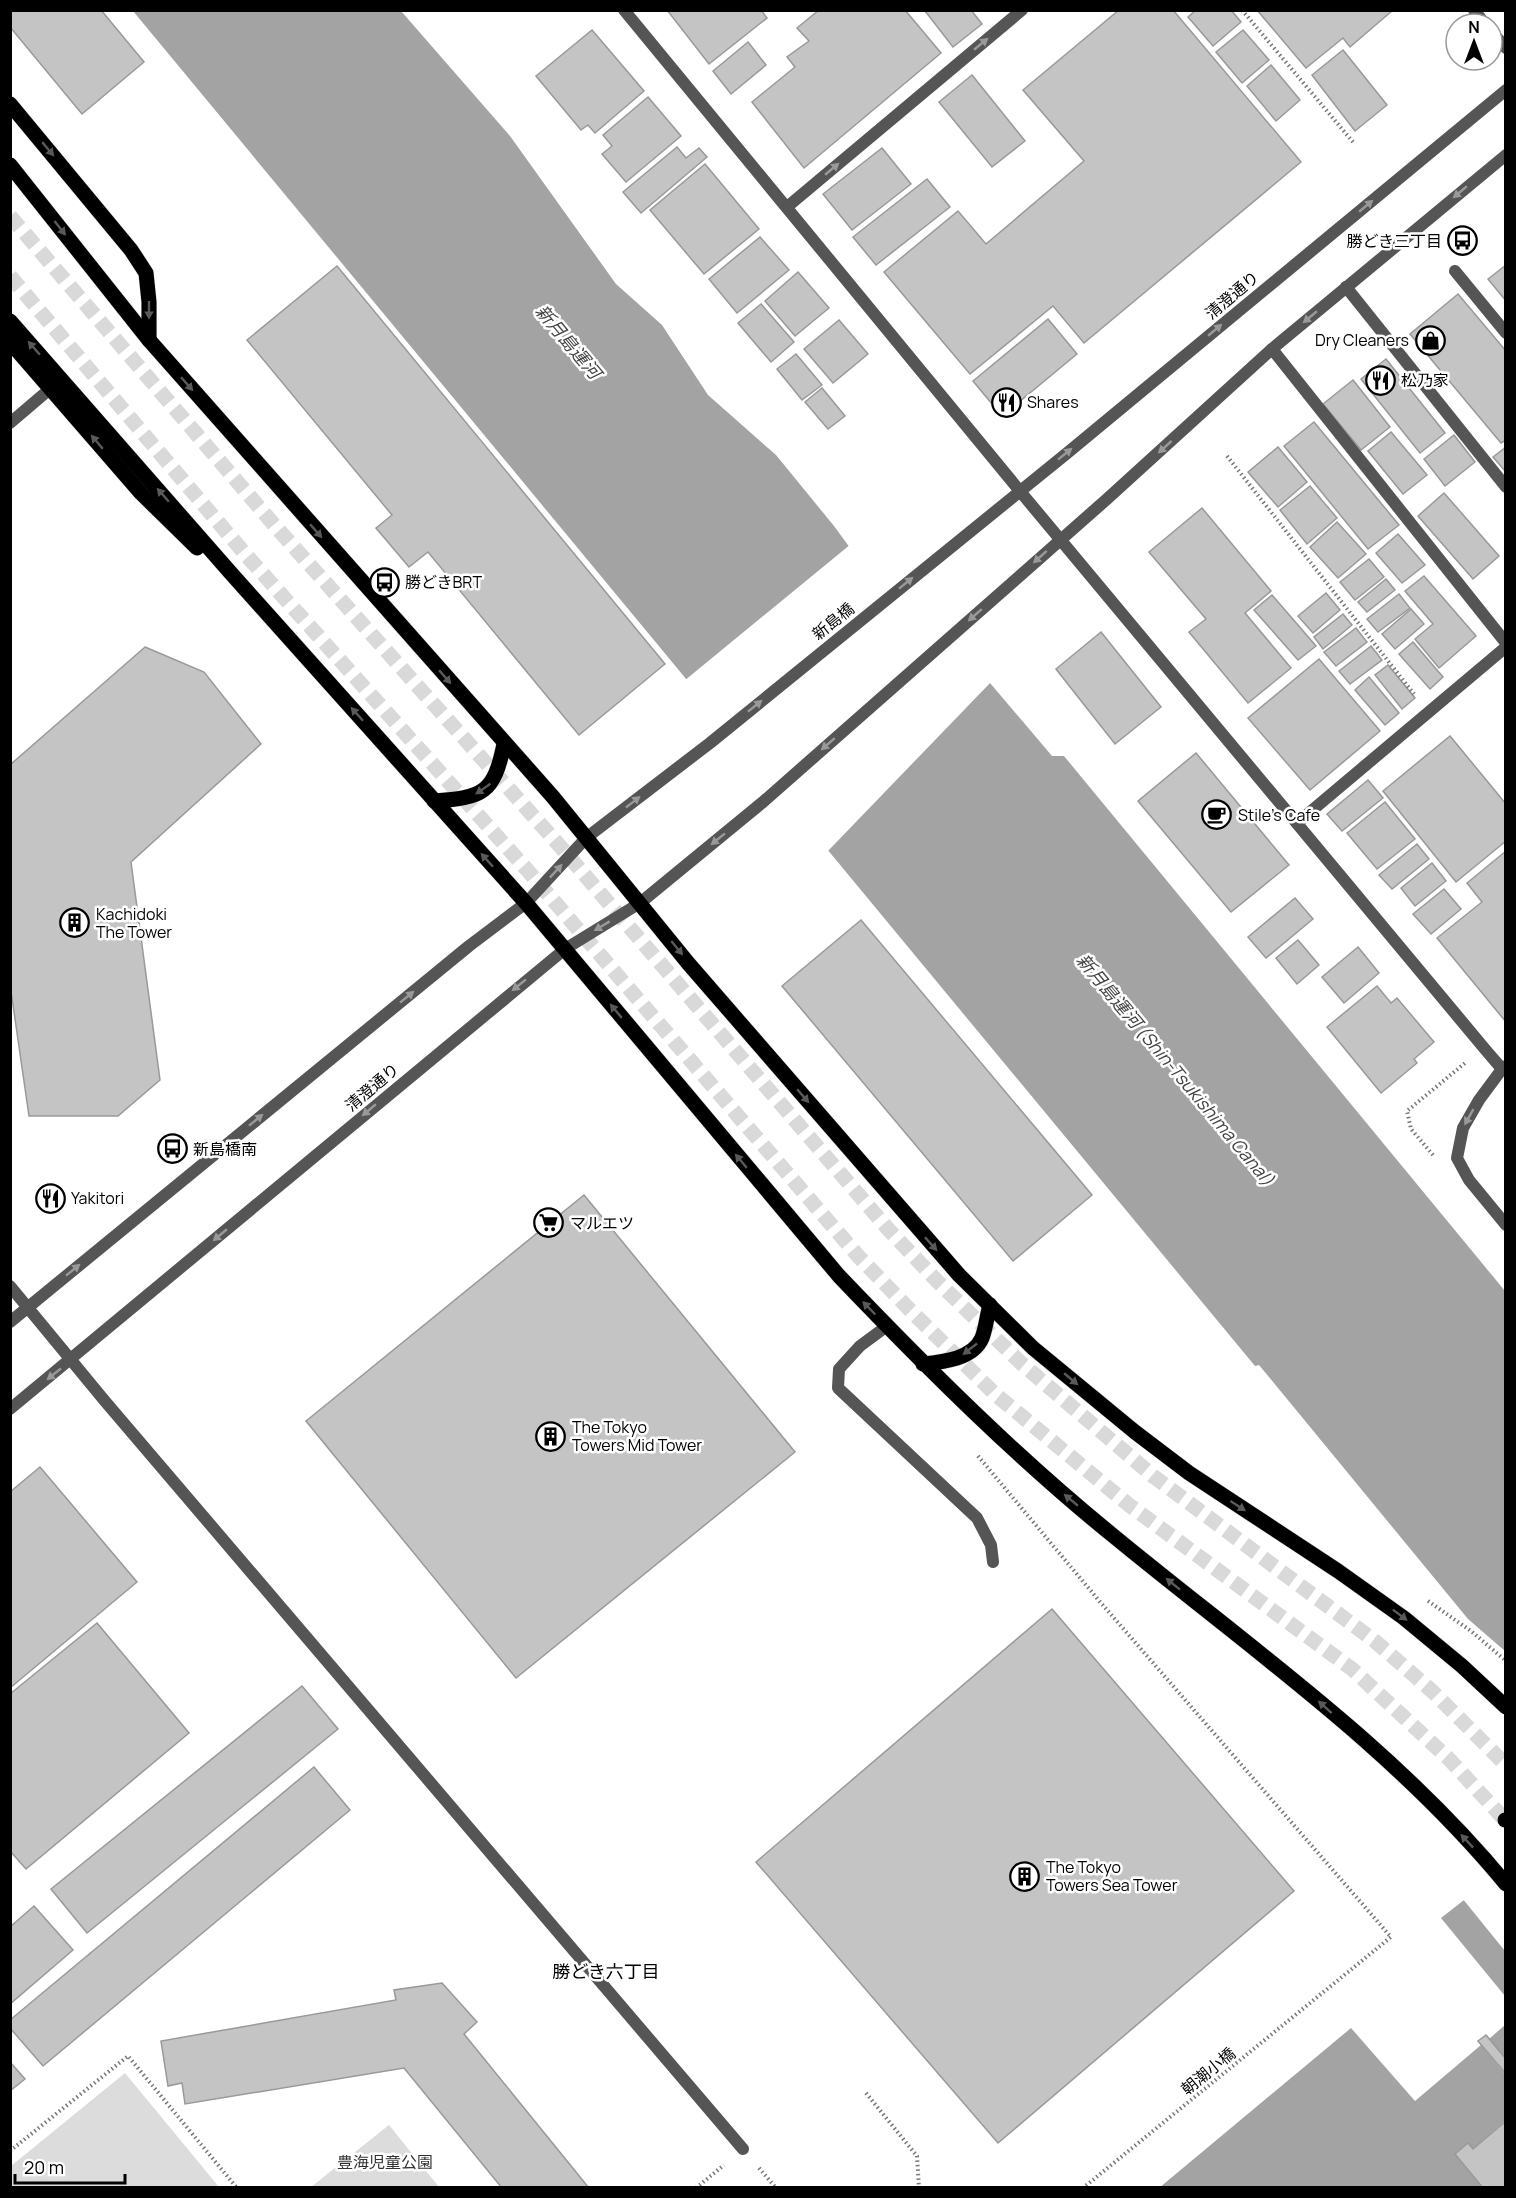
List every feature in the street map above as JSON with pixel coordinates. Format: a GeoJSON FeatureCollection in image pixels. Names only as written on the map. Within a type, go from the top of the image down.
{"type":"FeatureCollection","features":[{"type":"Feature","properties":{"kind":"main road"},"geometry":{"type":"LineString","coordinates":[[10,104],[131,250],[146,273],[149,340]]}},
{"type":"Feature","properties":{"kind":"main road"},"geometry":{"type":"LineString","coordinates":[[10,165],[149,340],[553,798],[688,963],[959,1275],[1033,1348],[1134,1432],[1189,1473],[1338,1571],[1404,1618],[1462,1666],[1506,1707]]}},
{"type":"Feature","properties":{"kind":"main road"},"geometry":{"type":"LineString","coordinates":[[10,321],[229,571],[526,903],[839,1276],[923,1364],[1032,1467],[1116,1538],[1313,1695],[1425,1796],[1506,1884]]}},
{"type":"Feature","properties":{"kind":"main road"},"geometry":{"type":"LineString","coordinates":[[10,342],[141,493],[198,550],[229,571]]}},
{"type":"Feature","properties":{"kind":"main road"},"geometry":{"type":"LineString","coordinates":[[434,801],[459,799],[481,793],[492,782],[504,744]]}},
{"type":"Feature","properties":{"kind":"main road"},"geometry":{"type":"LineString","coordinates":[[923,1364],[946,1362],[968,1353],[982,1340],[990,1305]]}},
{"type":"Feature","properties":{"kind":"street"},"geometry":{"type":"LineString","coordinates":[[624,10],[1019,490],[1504,1068],[1479,1100],[1463,1128],[1457,1158],[1468,1180],[1506,1225]]}},
{"type":"Feature","properties":{"kind":"street"},"geometry":{"type":"LineString","coordinates":[[787,207],[1022,10]]}},
{"type":"Feature","properties":{"kind":"street","name":"清澄通り"},"geometry":{"type":"LineString","coordinates":[[977,525],[1075,447],[1506,90]]}},
{"type":"Feature","properties":{"kind":"street"},"geometry":{"type":"LineString","coordinates":[[1060,539],[1272,350],[1506,155]]}},
{"type":"Feature","properties":{"kind":"street"},"geometry":{"type":"LineString","coordinates":[[1455,272],[1506,333]]}},
{"type":"Feature","properties":{"kind":"street"},"geometry":{"type":"LineString","coordinates":[[1346,287],[1506,487]]}},
{"type":"Feature","properties":{"kind":"street"},"geometry":{"type":"LineString","coordinates":[[1272,350],[1506,645],[1297,823]]}},
{"type":"Feature","properties":{"kind":"street"},"geometry":{"type":"LineString","coordinates":[[10,423],[51,388]]}},
{"type":"Feature","properties":{"kind":"street","name":"新島橋"},"geometry":{"type":"LineString","coordinates":[[586,838],[710,743],[977,525]]}},
{"type":"Feature","properties":{"kind":"street","name":"清澄通り"},"geometry":{"type":"LineString","coordinates":[[10,1409],[565,949],[640,903],[763,802],[1060,539]]}},
{"type":"Feature","properties":{"kind":"street"},"geometry":{"type":"LineString","coordinates":[[10,1322],[460,954],[526,903],[586,838]]}},
{"type":"Feature","properties":{"kind":"street"},"geometry":{"type":"LineString","coordinates":[[10,1286],[743,2149]]}},
{"type":"Feature","properties":{"kind":"street"},"geometry":{"type":"LineString","coordinates":[[887,1326],[860,1346],[839,1369],[838,1388],[977,1518],[991,1545],[993,1562]]}},
{"type":"Feature","properties":{"kind":"path"},"geometry":{"type":"LineString","coordinates":[[1242,10],[1353,142]]}},
{"type":"Feature","properties":{"kind":"path"},"geometry":{"type":"LineString","coordinates":[[1227,456],[1429,712]]}},
{"type":"Feature","properties":{"kind":"path","name":"朝潮小橋"},"geometry":{"type":"LineString","coordinates":[[974,1451],[1101,1604],[1391,1937],[1083,2187]]}},
{"type":"Feature","properties":{"kind":"path"},"geometry":{"type":"LineString","coordinates":[[10,2151],[128,2056],[237,2187]]}},
{"type":"Feature","properties":{"kind":"path"},"geometry":{"type":"LineString","coordinates":[[866,2093],[917,2156],[919,2187]]}},
{"type":"Feature","properties":{"kind":"path"},"geometry":{"type":"LineString","coordinates":[[696,2187],[743,2149]]}},
{"type":"Feature","properties":{"kind":"green space"},"geometry":{"type":"Polygon","coordinates":[[[125,2073],[219,2187],[11,2187],[11,2166],[125,2073]]]}},
{"type":"Feature","properties":{"kind":"green space","name":"豊海児童公園"},"geometry":{"type":"Polygon","coordinates":[[[389,2125],[439,2187],[311,2187],[389,2125]]]}},
{"type":"Feature","properties":{"kind":"water"},"geometry":{"type":"Polygon","coordinates":[[[133,11],[401,11],[510,136],[616,284],[662,325],[708,395],[776,455],[834,526],[878,586],[946,631],[1052,756],[1064,756],[1505,1291],[1505,1651],[1468,1619],[1259,1365],[1255,1366],[133,11]]]}},
{"type":"Feature","properties":{"kind":"water"},"geometry":{"type":"Polygon","coordinates":[[[1505,1868],[1505,1996],[1441,1918],[1505,1868]]]}},
{"type":"Feature","properties":{"kind":"water"},"geometry":{"type":"Polygon","coordinates":[[[1505,2025],[1505,2059],[1489,2039],[1505,2025]]]}},
{"type":"Feature","properties":{"kind":"water"},"geometry":{"type":"Polygon","coordinates":[[[1351,2028],[1415,2101],[1481,2045],[1505,2074],[1505,2121],[1473,2149],[1468,2143],[1455,2154],[1483,2187],[1159,2188],[1351,2028]]]}},
{"type":"Feature","properties":{"kind":"pier"},"geometry":{"type":"Polygon","coordinates":[[[851,544],[881,584],[948,629],[992,681],[826,853],[684,681],[851,544]]]}},
{"type":"Feature","properties":{"kind":"pier"},"geometry":{"type":"Polygon","coordinates":[[[1506,1865],[1505,1951],[1462,1898],[1506,1865]]]}},
{"type":"Feature","properties":{"kind":"building"},"geometry":{"type":"Polygon","coordinates":[[[10,10],[101,10],[144,62],[82,114],[10,27],[10,10]]]}},
{"type":"Feature","properties":{"kind":"building"},"geometry":{"type":"Polygon","coordinates":[[[667,10],[761,10],[767,18],[709,64],[667,10]]]}},
{"type":"Feature","properties":{"kind":"building"},"geometry":{"type":"Polygon","coordinates":[[[819,10],[905,10],[941,53],[804,168],[752,102],[795,67],[787,57],[809,41],[797,28],[819,10]]]}},
{"type":"Feature","properties":{"kind":"building"},"geometry":{"type":"Polygon","coordinates":[[[971,10],[982,24],[953,47],[925,11],[971,10]]]}},
{"type":"Feature","properties":{"kind":"building"},"geometry":{"type":"Polygon","coordinates":[[[1119,10],[1173,10],[1301,162],[1084,343],[1053,306],[970,374],[884,272],[958,211],[986,244],[1084,161],[1023,90],[1119,10]]]}},
{"type":"Feature","properties":{"kind":"building"},"geometry":{"type":"Polygon","coordinates":[[[1196,10],[1231,10],[1241,22],[1213,46],[1188,17],[1196,10]]]}},
{"type":"Feature","properties":{"kind":"building"},"geometry":{"type":"Polygon","coordinates":[[[1257,10],[1393,10],[1350,47],[1343,38],[1306,68],[1257,10]]]}},
{"type":"Feature","properties":{"kind":"building"},"geometry":{"type":"Polygon","coordinates":[[[592,30],[644,91],[595,133],[588,125],[581,130],[536,76],[592,30]]]}},
{"type":"Feature","properties":{"kind":"building"},"geometry":{"type":"Polygon","coordinates":[[[1243,30],[1269,60],[1242,83],[1216,52],[1243,30]]]}},
{"type":"Feature","properties":{"kind":"building"},"geometry":{"type":"Polygon","coordinates":[[[748,42],[766,65],[731,94],[713,71],[748,42]]]}},
{"type":"Feature","properties":{"kind":"building"},"geometry":{"type":"Polygon","coordinates":[[[1343,50],[1387,105],[1355,131],[1312,75],[1343,50]]]}},
{"type":"Feature","properties":{"kind":"building"},"geometry":{"type":"Polygon","coordinates":[[[1271,65],[1300,100],[1276,121],[1247,86],[1271,65]]]}},
{"type":"Feature","properties":{"kind":"building"},"geometry":{"type":"Polygon","coordinates":[[[972,75],[1025,141],[992,167],[939,102],[972,75]]]}},
{"type":"Feature","properties":{"kind":"building"},"geometry":{"type":"Polygon","coordinates":[[[648,97],[681,136],[626,182],[602,154],[612,146],[603,135],[648,97]]]}},
{"type":"Feature","properties":{"kind":"building"},"geometry":{"type":"Polygon","coordinates":[[[677,147],[686,158],[699,148],[707,157],[641,213],[623,192],[677,147]]]}},
{"type":"Feature","properties":{"kind":"building"},"geometry":{"type":"Polygon","coordinates":[[[882,148],[911,184],[852,230],[823,194],[882,148]]]}},
{"type":"Feature","properties":{"kind":"building"},"geometry":{"type":"Polygon","coordinates":[[[705,164],[759,229],[704,274],[650,210],[705,164]]]}},
{"type":"Feature","properties":{"kind":"building"},"geometry":{"type":"Polygon","coordinates":[[[927,179],[950,207],[876,265],[853,237],[927,179]]]}},
{"type":"Feature","properties":{"kind":"building"},"geometry":{"type":"Polygon","coordinates":[[[760,237],[789,270],[737,313],[709,279],[760,237]]]}},
{"type":"Feature","properties":{"kind":"building"},"geometry":{"type":"Polygon","coordinates":[[[1506,265],[1506,301],[1488,279],[1506,265]]]}},
{"type":"Feature","properties":{"kind":"building"},"geometry":{"type":"Polygon","coordinates":[[[337,266],[665,664],[579,735],[428,552],[409,567],[376,528],[392,515],[247,340],[337,266]]]}},
{"type":"Feature","properties":{"kind":"building"},"geometry":{"type":"Polygon","coordinates":[[[798,272],[829,308],[795,336],[765,301],[798,272]]]}},
{"type":"Feature","properties":{"kind":"building"},"geometry":{"type":"Polygon","coordinates":[[[1458,294],[1506,351],[1506,440],[1501,443],[1410,334],[1458,294]]]}},
{"type":"Feature","properties":{"kind":"building"},"geometry":{"type":"Polygon","coordinates":[[[761,304],[794,342],[771,362],[738,323],[761,304]]]}},
{"type":"Feature","properties":{"kind":"building"},"geometry":{"type":"Polygon","coordinates":[[[1048,319],[1077,354],[1002,416],[973,381],[1048,319]]]}},
{"type":"Feature","properties":{"kind":"building"},"geometry":{"type":"Polygon","coordinates":[[[839,320],[868,354],[833,383],[804,349],[839,320]]]}},
{"type":"Feature","properties":{"kind":"building"},"geometry":{"type":"Polygon","coordinates":[[[796,354],[822,385],[802,400],[777,369],[796,354]]]}},
{"type":"Feature","properties":{"kind":"building"},"geometry":{"type":"Polygon","coordinates":[[[1386,359],[1445,433],[1420,453],[1361,379],[1386,359]]]}},
{"type":"Feature","properties":{"kind":"building"},"geometry":{"type":"Polygon","coordinates":[[[1353,380],[1390,427],[1361,450],[1323,404],[1353,380]]]}},
{"type":"Feature","properties":{"kind":"building"},"geometry":{"type":"Polygon","coordinates":[[[822,388],[845,416],[828,429],[805,402],[822,388]]]}},
{"type":"Feature","properties":{"kind":"building"},"geometry":{"type":"Polygon","coordinates":[[[1314,422],[1399,525],[1368,549],[1284,446],[1314,422]]]}},
{"type":"Feature","properties":{"kind":"building"},"geometry":{"type":"Polygon","coordinates":[[[1391,432],[1427,475],[1403,494],[1368,451],[1391,432]]]}},
{"type":"Feature","properties":{"kind":"building"},"geometry":{"type":"Polygon","coordinates":[[[1454,435],[1475,462],[1445,486],[1424,459],[1454,435]]]}},
{"type":"Feature","properties":{"kind":"building"},"geometry":{"type":"Polygon","coordinates":[[[1278,447],[1307,482],[1278,507],[1248,472],[1278,447]]]}},
{"type":"Feature","properties":{"kind":"building"},"geometry":{"type":"Polygon","coordinates":[[[1506,447],[1506,472],[1493,457],[1506,447]]]}},
{"type":"Feature","properties":{"kind":"building"},"geometry":{"type":"Polygon","coordinates":[[[1310,486],[1337,518],[1307,544],[1280,510],[1310,486]]]}},
{"type":"Feature","properties":{"kind":"building"},"geometry":{"type":"Polygon","coordinates":[[[1444,493],[1499,556],[1473,579],[1418,516],[1444,493]]]}},
{"type":"Feature","properties":{"kind":"building"},"geometry":{"type":"Polygon","coordinates":[[[1202,508],[1271,591],[1245,613],[1291,668],[1248,703],[1189,632],[1206,619],[1149,552],[1202,508]]]}},
{"type":"Feature","properties":{"kind":"building"},"geometry":{"type":"Polygon","coordinates":[[[1337,522],[1366,554],[1338,578],[1310,547],[1337,522]]]}},
{"type":"Feature","properties":{"kind":"building"},"geometry":{"type":"Polygon","coordinates":[[[1398,534],[1425,565],[1402,583],[1376,553],[1398,534]]]}},
{"type":"Feature","properties":{"kind":"building"},"geometry":{"type":"Polygon","coordinates":[[[1369,559],[1384,577],[1355,600],[1340,582],[1369,559]]]}},
{"type":"Feature","properties":{"kind":"building"},"geometry":{"type":"Polygon","coordinates":[[[1424,576],[1476,636],[1439,668],[1415,639],[1433,624],[1405,591],[1424,576]]]}},
{"type":"Feature","properties":{"kind":"building"},"geometry":{"type":"Polygon","coordinates":[[[1386,579],[1395,590],[1367,612],[1358,602],[1386,579]]]}},
{"type":"Feature","properties":{"kind":"building"},"geometry":{"type":"Polygon","coordinates":[[[1326,593],[1340,610],[1313,633],[1298,616],[1326,593]]]}},
{"type":"Feature","properties":{"kind":"building"},"geometry":{"type":"Polygon","coordinates":[[[1399,594],[1410,608],[1378,632],[1367,619],[1399,594]]]}},
{"type":"Feature","properties":{"kind":"building"},"geometry":{"type":"Polygon","coordinates":[[[1272,595],[1316,646],[1298,660],[1254,610],[1272,595]]]}},
{"type":"Feature","properties":{"kind":"building"},"geometry":{"type":"Polygon","coordinates":[[[1411,609],[1424,624],[1395,649],[1382,634],[1411,609]]]}},
{"type":"Feature","properties":{"kind":"building"},"geometry":{"type":"Polygon","coordinates":[[[1343,614],[1352,625],[1323,649],[1314,637],[1343,614]]]}},
{"type":"Feature","properties":{"kind":"building"},"geometry":{"type":"Polygon","coordinates":[[[1356,628],[1367,642],[1336,666],[1324,652],[1356,628]]]}},
{"type":"Feature","properties":{"kind":"building"},"geometry":{"type":"Polygon","coordinates":[[[1101,632],[1161,707],[1115,744],[1056,669],[1101,632]]]}},
{"type":"Feature","properties":{"kind":"building"},"geometry":{"type":"Polygon","coordinates":[[[1413,642],[1443,677],[1430,689],[1399,654],[1413,642]]]}},
{"type":"Feature","properties":{"kind":"building"},"geometry":{"type":"Polygon","coordinates":[[[1371,646],[1382,660],[1350,684],[1339,671],[1371,646]]]}},
{"type":"Feature","properties":{"kind":"building","name":"Kachidoki The Tower"},"geometry":{"type":"Polygon","coordinates":[[[145,647],[204,672],[261,744],[131,862],[160,1080],[118,1116],[29,1116],[10,984],[10,765],[145,647]]]}},
{"type":"Feature","properties":{"kind":"building"},"geometry":{"type":"Polygon","coordinates":[[[1319,659],[1380,731],[1310,790],[1248,718],[1319,659]]]}},
{"type":"Feature","properties":{"kind":"building"},"geometry":{"type":"Polygon","coordinates":[[[1388,665],[1415,698],[1402,709],[1375,675],[1388,665]]]}},
{"type":"Feature","properties":{"kind":"building"},"geometry":{"type":"Polygon","coordinates":[[[1369,677],[1399,713],[1385,725],[1355,690],[1369,677]]]}},
{"type":"Feature","properties":{"kind":"building"},"geometry":{"type":"Polygon","coordinates":[[[1450,736],[1506,804],[1506,841],[1456,882],[1383,791],[1450,736]]]}},
{"type":"Feature","properties":{"kind":"building"},"geometry":{"type":"Polygon","coordinates":[[[1196,753],[1289,865],[1231,912],[1138,801],[1196,753]]]}},
{"type":"Feature","properties":{"kind":"building"},"geometry":{"type":"Polygon","coordinates":[[[1368,780],[1383,798],[1342,831],[1327,814],[1368,780]]]}},
{"type":"Feature","properties":{"kind":"building"},"geometry":{"type":"Polygon","coordinates":[[[1385,802],[1415,839],[1377,869],[1347,833],[1385,802]]]}},
{"type":"Feature","properties":{"kind":"building"},"geometry":{"type":"Polygon","coordinates":[[[1417,844],[1429,859],[1392,889],[1379,875],[1417,844]]]}},
{"type":"Feature","properties":{"kind":"building"},"geometry":{"type":"Polygon","coordinates":[[[1506,851],[1506,1022],[1437,938],[1482,902],[1467,883],[1506,851]]]}},
{"type":"Feature","properties":{"kind":"building"},"geometry":{"type":"Polygon","coordinates":[[[1432,863],[1446,881],[1415,906],[1401,888],[1432,863]]]}},
{"type":"Feature","properties":{"kind":"building"},"geometry":{"type":"Polygon","coordinates":[[[1444,889],[1461,909],[1431,934],[1413,914],[1444,889]]]}},
{"type":"Feature","properties":{"kind":"building"},"geometry":{"type":"Polygon","coordinates":[[[1295,898],[1313,919],[1266,958],[1248,937],[1295,898]]]}},
{"type":"Feature","properties":{"kind":"building"},"geometry":{"type":"Polygon","coordinates":[[[861,920],[1092,1195],[1013,1261],[782,986],[861,920]]]}},
{"type":"Feature","properties":{"kind":"building"},"geometry":{"type":"Polygon","coordinates":[[[1298,940],[1319,965],[1297,984],[1276,958],[1298,940]]]}},
{"type":"Feature","properties":{"kind":"building"},"geometry":{"type":"Polygon","coordinates":[[[1358,947],[1379,973],[1344,1003],[1322,977],[1358,947]]]}},
{"type":"Feature","properties":{"kind":"building"},"geometry":{"type":"Polygon","coordinates":[[[1377,986],[1391,1003],[1397,998],[1434,1042],[1414,1059],[1417,1063],[1381,1093],[1327,1027],[1377,986]]]}},
{"type":"Feature","properties":{"kind":"building","name":"The Tokyo Towers Mid Tower"},"geometry":{"type":"Polygon","coordinates":[[[584,1195],[795,1452],[516,1678],[306,1421],[584,1195]]]}},
{"type":"Feature","properties":{"kind":"building"},"geometry":{"type":"Polygon","coordinates":[[[40,1467],[137,1582],[10,1688],[10,1492],[40,1467]]]}},
{"type":"Feature","properties":{"kind":"building","name":"The Tokyo Towers Sea Tower"},"geometry":{"type":"Polygon","coordinates":[[[1052,1609],[1294,1891],[998,2143],[756,1862],[1052,1609]]]}},
{"type":"Feature","properties":{"kind":"building"},"geometry":{"type":"Polygon","coordinates":[[[97,1623],[189,1733],[26,1869],[10,1851],[10,1694],[97,1623]]]}},
{"type":"Feature","properties":{"kind":"building"},"geometry":{"type":"Polygon","coordinates":[[[302,1686],[338,1729],[87,1933],[51,1889],[302,1686]]]}},
{"type":"Feature","properties":{"kind":"building"},"geometry":{"type":"Polygon","coordinates":[[[314,1767],[350,1810],[43,2066],[10,2028],[10,2020],[314,1767]]]}},
{"type":"Feature","properties":{"kind":"building"},"geometry":{"type":"Polygon","coordinates":[[[34,1906],[73,1950],[10,2004],[10,1927],[34,1906]]]}},
{"type":"Feature","properties":{"kind":"building"},"geometry":{"type":"Polygon","coordinates":[[[442,1983],[477,2022],[464,2034],[589,2188],[502,2188],[404,2068],[185,2104],[182,2083],[168,2086],[161,2041],[396,2000],[394,1990],[442,1983]]]}},
{"type":"Feature","properties":{"kind":"building"},"geometry":{"type":"Polygon","coordinates":[[[1486,2035],[1506,2059],[1506,2074],[1478,2041],[1486,2035]]]}},
{"type":"Feature","properties":{"kind":"building"},"geometry":{"type":"Polygon","coordinates":[[[10,2062],[25,2079],[10,2091],[10,2062]]]}},
{"type":"Feature","properties":{"kind":"building"},"geometry":{"type":"Polygon","coordinates":[[[1506,2121],[1506,2188],[1483,2188],[1455,2154],[1468,2143],[1473,2149],[1506,2121]]]}},
{"type":"Feature","properties":{"kind":"tunnel"},"geometry":{"type":"LineString","coordinates":[[10,216],[276,527],[559,845],[888,1229],[938,1282],[1021,1363],[1153,1476],[1376,1642],[1433,1692],[1506,1765]]}},
{"type":"Feature","properties":{"kind":"tunnel"},"geometry":{"type":"LineString","coordinates":[[10,276],[246,555],[529,872],[859,1257],[910,1310],[995,1394],[1129,1505],[1352,1669],[1449,1759],[1505,1820]]}},
{"type":"Feature","properties":{"kind":"place","name":"勝どき三丁目"},"geometry":{"type":"Point","coordinates":[1463,241]}},
{"type":"Feature","properties":{"kind":"place","name":"Dry Cleaners"},"geometry":{"type":"Point","coordinates":[1430,340]}},
{"type":"Feature","properties":{"kind":"place","name":"松乃家"},"geometry":{"type":"Point","coordinates":[1380,380]}},
{"type":"Feature","properties":{"kind":"place","name":"Shares"},"geometry":{"type":"Point","coordinates":[1006,402]}},
{"type":"Feature","properties":{"kind":"place","name":"勝どきBRT"},"geometry":{"type":"Point","coordinates":[384,582]}},
{"type":"Feature","properties":{"kind":"place","name":"Stile's Cafe"},"geometry":{"type":"Point","coordinates":[1217,815]}},
{"type":"Feature","properties":{"kind":"place","name":"Kachidoki The Tower"},"geometry":{"type":"Point","coordinates":[75,923]}},
{"type":"Feature","properties":{"kind":"place","name":"新島橋南"},"geometry":{"type":"Point","coordinates":[172,1149]}},
{"type":"Feature","properties":{"kind":"place","name":"Yakitori"},"geometry":{"type":"Point","coordinates":[50,1198]}},
{"type":"Feature","properties":{"kind":"place","name":"マルエツ"},"geometry":{"type":"Point","coordinates":[549,1223]}},
{"type":"Feature","properties":{"kind":"place","name":"The Tokyo Towers Mid Tower"},"geometry":{"type":"Point","coordinates":[551,1436]}},
{"type":"Feature","properties":{"kind":"place","name":"The Tokyo Towers Sea Tower"},"geometry":{"type":"Point","coordinates":[1025,1876]}},
{"type":"Feature","properties":{"kind":"district","name":"勝どき六丁目"},"geometry":{"type":"Point","coordinates":[606,1972]}},
{"type":"Feature","properties":{"kind":"water label","name":"新月島運河"},"geometry":{"type":"Point","coordinates":[568,342]}},
{"type":"Feature","properties":{"kind":"water label","name":"新月島運河 (Shin-Tsukishima Canal)"},"geometry":{"type":"Point","coordinates":[1175,1070]}}]}
